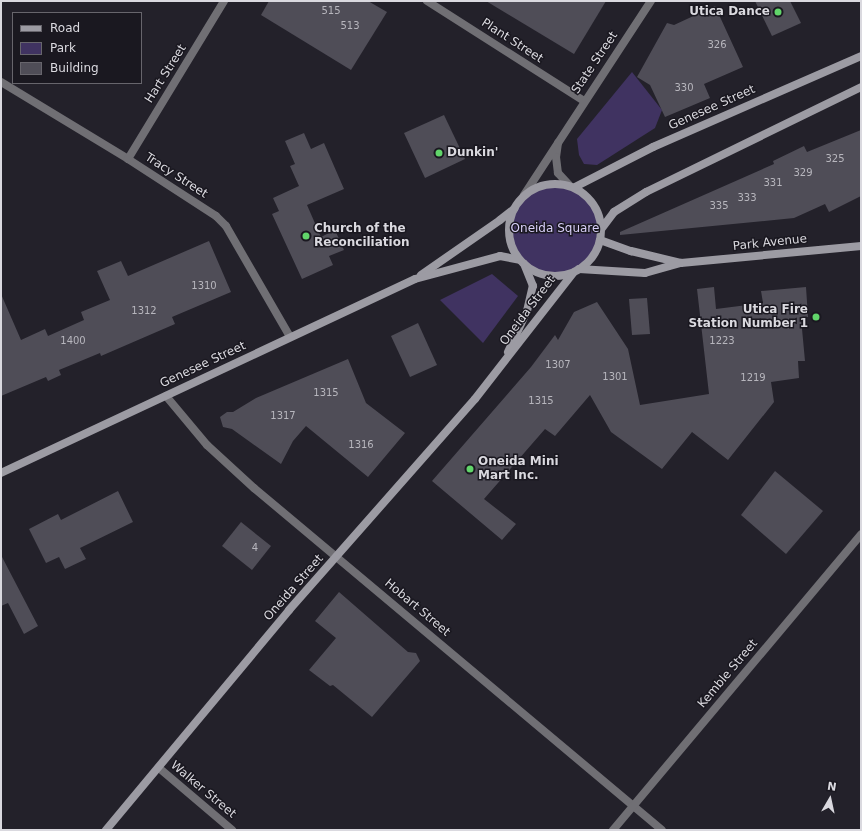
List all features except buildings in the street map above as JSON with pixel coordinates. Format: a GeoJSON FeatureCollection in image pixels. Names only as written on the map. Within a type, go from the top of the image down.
{"type":"FeatureCollection","features":[{"type":"Feature","properties":{"kind":"main road","name":"Genesee Street"},"geometry":{"type":"LineString","coordinates":[[572,186],[653,146],[861,56]]}},
{"type":"Feature","properties":{"kind":"main road"},"geometry":{"type":"LineString","coordinates":[[602,228],[614,212],[646,192],[861,87]]}},
{"type":"Feature","properties":{"kind":"main road"},"geometry":{"type":"LineString","coordinates":[[553,183],[572,186],[586,195],[594,204],[600,216],[602,228],[596,251],[589,261],[576,271],[560,275],[547,275],[535,271],[522,262],[513,248],[509,235],[510,221],[514,208],[524,195],[537,187],[553,183]]}},
{"type":"Feature","properties":{"kind":"main road","name":"Genesee Street"},"geometry":{"type":"LineString","coordinates":[[415,279],[500,220],[514,208]]}},
{"type":"Feature","properties":{"kind":"main road","name":"Park Avenue"},"geometry":{"type":"LineString","coordinates":[[600,240],[631,251],[682,264]]}},
{"type":"Feature","properties":{"kind":"main road","name":"Park Avenue"},"geometry":{"type":"LineString","coordinates":[[576,271],[645,273],[682,264],[861,246]]}},
{"type":"Feature","properties":{"kind":"main road","name":"Genesee Street"},"geometry":{"type":"LineString","coordinates":[[1,473],[415,279],[500,256],[522,262]]}},
{"type":"Feature","properties":{"kind":"main road","name":"Oneida Street"},"geometry":{"type":"LineString","coordinates":[[503,364],[527,311],[533,286],[522,262]]}},
{"type":"Feature","properties":{"kind":"main road","name":"Oneida Street"},"geometry":{"type":"LineString","coordinates":[[106,830],[289,610],[475,399],[576,271]]}},
{"type":"Feature","properties":{"kind":"street","name":"Hart Street"},"geometry":{"type":"LineString","coordinates":[[128,159],[224,1]]}},
{"type":"Feature","properties":{"kind":"street","name":"Plant Street"},"geometry":{"type":"LineString","coordinates":[[427,1],[584,101]]}},
{"type":"Feature","properties":{"kind":"street","name":"State Street"},"geometry":{"type":"LineString","coordinates":[[524,195],[559,139],[651,1]]}},
{"type":"Feature","properties":{"kind":"street","name":"Tracy Street"},"geometry":{"type":"LineString","coordinates":[[1,82],[128,159],[216,216],[226,226],[290,337]]}},
{"type":"Feature","properties":{"kind":"street","name":"State Street"},"geometry":{"type":"LineString","coordinates":[[559,139],[556,158],[558,173],[572,186]]}},
{"type":"Feature","properties":{"kind":"street","name":"Hobart Street"},"geometry":{"type":"LineString","coordinates":[[166,396],[207,445],[254,488],[337,556],[662,830]]}},
{"type":"Feature","properties":{"kind":"street","name":"Kemble Street"},"geometry":{"type":"LineString","coordinates":[[613,830],[861,534]]}},
{"type":"Feature","properties":{"kind":"street","name":"Walker Street"},"geometry":{"type":"LineString","coordinates":[[159,768],[232,830]]}},
{"type":"Feature","properties":{"kind":"green space"},"geometry":{"type":"Polygon","coordinates":[[[632,72],[662,110],[655,128],[597,165],[584,164],[579,155],[577,139],[632,72]]]}},
{"type":"Feature","properties":{"kind":"green space","name":"Oneida Square"},"geometry":{"type":"Polygon","coordinates":[[[555,184],[573,188],[588,197],[597,212],[601,230],[597,248],[588,263],[573,272],[555,276],[537,272],[522,263],[513,248],[509,230],[513,212],[522,197],[537,188],[555,184]]]}},
{"type":"Feature","properties":{"kind":"green space"},"geometry":{"type":"Polygon","coordinates":[[[492,274],[518,296],[483,343],[440,300],[492,274]]]}},
{"type":"Feature","properties":{"kind":"place","name":"Utica Dance"},"geometry":{"type":"Point","coordinates":[778,12]}},
{"type":"Feature","properties":{"kind":"place","name":"Dunkin'"},"geometry":{"type":"Point","coordinates":[439,153]}},
{"type":"Feature","properties":{"kind":"place","name":"Church of the Reconciliation"},"geometry":{"type":"Point","coordinates":[306,236]}},
{"type":"Feature","properties":{"kind":"place","name":"Utica Fire Station Number 1"},"geometry":{"type":"Point","coordinates":[816,317]}},
{"type":"Feature","properties":{"kind":"place","name":"Oneida Mini Mart Inc."},"geometry":{"type":"Point","coordinates":[470,469]}}]}
